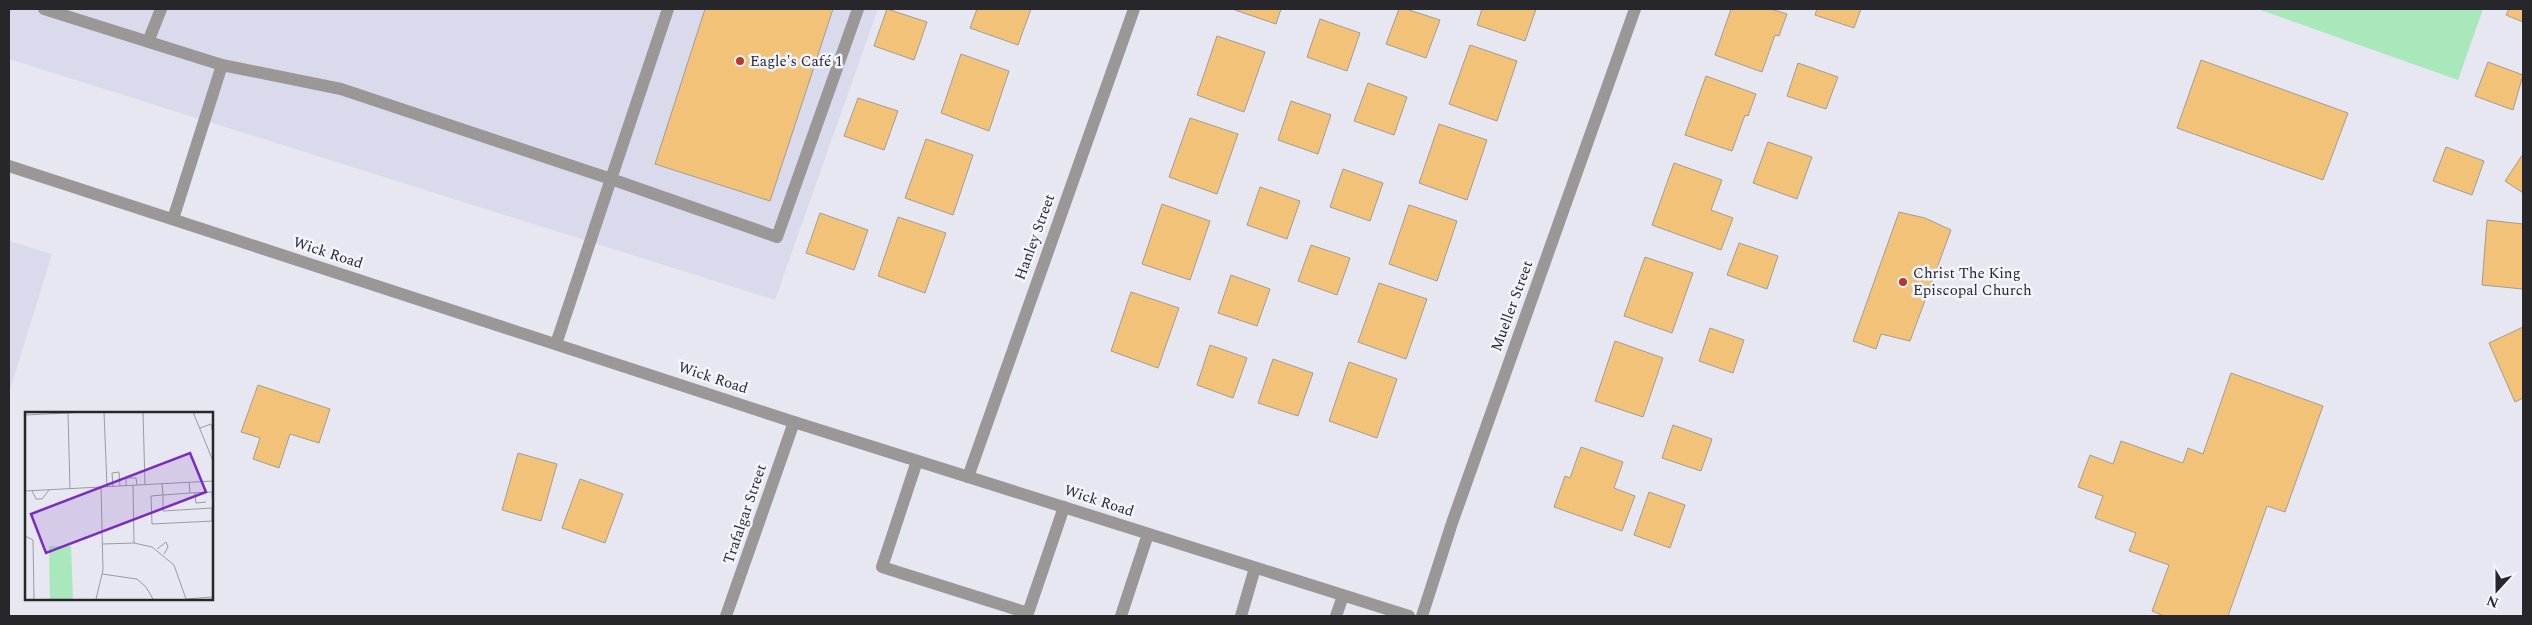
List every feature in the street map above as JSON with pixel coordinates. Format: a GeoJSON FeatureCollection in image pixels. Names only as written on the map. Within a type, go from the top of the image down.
{"type":"FeatureCollection","features":[{"type":"Feature","properties":{"kind":"street"},"geometry":{"type":"LineString","coordinates":[[44,9],[222,65],[340,89],[611,179],[777,237],[858,9]]}},
{"type":"Feature","properties":{"kind":"street"},"geometry":{"type":"LineString","coordinates":[[148,42],[161,9]]}},
{"type":"Feature","properties":{"kind":"street"},"geometry":{"type":"LineString","coordinates":[[556,344],[668,9]]}},
{"type":"Feature","properties":{"kind":"street","name":"Hanley Street"},"geometry":{"type":"LineString","coordinates":[[968,477],[1134,9]]}},
{"type":"Feature","properties":{"kind":"street","name":"Mueller Street"},"geometry":{"type":"LineString","coordinates":[[1422,616],[1455,513],[1635,9]]}},
{"type":"Feature","properties":{"kind":"street"},"geometry":{"type":"LineString","coordinates":[[173,219],[222,65]]}},
{"type":"Feature","properties":{"kind":"street","name":"Wick Road"},"geometry":{"type":"LineString","coordinates":[[9,166],[794,422],[1409,616]]}},
{"type":"Feature","properties":{"kind":"street","name":"Trafalgar Street"},"geometry":{"type":"LineString","coordinates":[[726,616],[794,422]]}},
{"type":"Feature","properties":{"kind":"street"},"geometry":{"type":"LineString","coordinates":[[917,461],[882,567],[1028,613],[1064,507]]}},
{"type":"Feature","properties":{"kind":"street"},"geometry":{"type":"LineString","coordinates":[[1121,616],[1148,534]]}},
{"type":"Feature","properties":{"kind":"street"},"geometry":{"type":"LineString","coordinates":[[1241,616],[1255,568]]}},
{"type":"Feature","properties":{"kind":"street"},"geometry":{"type":"LineString","coordinates":[[1336,616],[1343,596]]}},
{"type":"Feature","properties":{"kind":"shaded area"},"geometry":{"type":"Polygon","coordinates":[[[9,9],[878,9],[775,300],[9,59],[9,9]]]}},
{"type":"Feature","properties":{"kind":"shaded area"},"geometry":{"type":"Polygon","coordinates":[[[9,241],[52,254],[9,393],[9,241]]]}},
{"type":"Feature","properties":{"kind":"green space"},"geometry":{"type":"Polygon","coordinates":[[[2258,9],[2483,9],[2458,80],[2258,9]]]}},
{"type":"Feature","properties":{"kind":"building"},"geometry":{"type":"Polygon","coordinates":[[[705,9],[833,9],[770,201],[655,164],[705,9]]]}},
{"type":"Feature","properties":{"kind":"building"},"geometry":{"type":"Polygon","coordinates":[[[887,9],[927,22],[914,60],[874,46],[887,9]]]}},
{"type":"Feature","properties":{"kind":"building"},"geometry":{"type":"Polygon","coordinates":[[[977,9],[1031,9],[1018,45],[970,28],[977,9]]]}},
{"type":"Feature","properties":{"kind":"building"},"geometry":{"type":"Polygon","coordinates":[[[1232,9],[1281,9],[1276,24],[1232,9]]]}},
{"type":"Feature","properties":{"kind":"building"},"geometry":{"type":"Polygon","coordinates":[[[1399,9],[1406,9],[1440,20],[1426,58],[1386,44],[1399,9]]]}},
{"type":"Feature","properties":{"kind":"building"},"geometry":{"type":"Polygon","coordinates":[[[1482,9],[1536,9],[1525,41],[1477,25],[1482,9]]]}},
{"type":"Feature","properties":{"kind":"building"},"geometry":{"type":"Polygon","coordinates":[[[1731,9],[1771,9],[1787,14],[1779,36],[1775,35],[1762,72],[1715,55],[1731,9]]]}},
{"type":"Feature","properties":{"kind":"building"},"geometry":{"type":"Polygon","coordinates":[[[1817,9],[1861,9],[1854,28],[1815,15],[1817,9]]]}},
{"type":"Feature","properties":{"kind":"building"},"geometry":{"type":"Polygon","coordinates":[[[2509,9],[2523,9],[2523,22],[2506,15],[2509,9]]]}},
{"type":"Feature","properties":{"kind":"building"},"geometry":{"type":"Polygon","coordinates":[[[1320,19],[1360,33],[1347,71],[1307,57],[1320,19]]]}},
{"type":"Feature","properties":{"kind":"building"},"geometry":{"type":"Polygon","coordinates":[[[1217,36],[1265,52],[1244,112],[1197,95],[1217,36]]]}},
{"type":"Feature","properties":{"kind":"building"},"geometry":{"type":"Polygon","coordinates":[[[1470,45],[1517,61],[1497,121],[1449,104],[1470,45]]]}},
{"type":"Feature","properties":{"kind":"building"},"geometry":{"type":"Polygon","coordinates":[[[961,54],[1009,71],[989,131],[941,113],[961,54]]]}},
{"type":"Feature","properties":{"kind":"building"},"geometry":{"type":"Polygon","coordinates":[[[2201,60],[2348,113],[2323,180],[2177,128],[2201,60]]]}},
{"type":"Feature","properties":{"kind":"building"},"geometry":{"type":"Polygon","coordinates":[[[2488,62],[2523,75],[2513,110],[2475,96],[2488,62]]]}},
{"type":"Feature","properties":{"kind":"building"},"geometry":{"type":"Polygon","coordinates":[[[1798,63],[1838,77],[1826,109],[1787,96],[1798,63]]]}},
{"type":"Feature","properties":{"kind":"building"},"geometry":{"type":"Polygon","coordinates":[[[1706,76],[1756,94],[1748,116],[1745,115],[1732,151],[1685,135],[1706,76]]]}},
{"type":"Feature","properties":{"kind":"building"},"geometry":{"type":"Polygon","coordinates":[[[1368,83],[1407,97],[1394,135],[1354,121],[1368,83]]]}},
{"type":"Feature","properties":{"kind":"building"},"geometry":{"type":"Polygon","coordinates":[[[858,98],[898,111],[884,150],[844,136],[858,98]]]}},
{"type":"Feature","properties":{"kind":"building"},"geometry":{"type":"Polygon","coordinates":[[[1291,101],[1331,115],[1318,154],[1278,140],[1291,101]]]}},
{"type":"Feature","properties":{"kind":"building"},"geometry":{"type":"Polygon","coordinates":[[[1190,118],[1238,134],[1217,194],[1169,177],[1190,118]]]}},
{"type":"Feature","properties":{"kind":"building"},"geometry":{"type":"Polygon","coordinates":[[[1439,124],[1487,140],[1467,200],[1419,183],[1439,124]]]}},
{"type":"Feature","properties":{"kind":"building"},"geometry":{"type":"Polygon","coordinates":[[[926,139],[973,155],[953,215],[905,198],[926,139]]]}},
{"type":"Feature","properties":{"kind":"building"},"geometry":{"type":"Polygon","coordinates":[[[1768,142],[1812,157],[1797,199],[1753,183],[1768,142]]]}},
{"type":"Feature","properties":{"kind":"building"},"geometry":{"type":"Polygon","coordinates":[[[2446,147],[2484,161],[2472,195],[2433,181],[2446,147]]]}},
{"type":"Feature","properties":{"kind":"building"},"geometry":{"type":"Polygon","coordinates":[[[2523,154],[2523,193],[2505,181],[2523,154]]]}},
{"type":"Feature","properties":{"kind":"building"},"geometry":{"type":"Polygon","coordinates":[[[1674,163],[1722,180],[1711,210],[1733,218],[1721,250],[1652,225],[1674,163]]]}},
{"type":"Feature","properties":{"kind":"building"},"geometry":{"type":"Polygon","coordinates":[[[1343,169],[1383,183],[1370,221],[1330,207],[1343,169]]]}},
{"type":"Feature","properties":{"kind":"building"},"geometry":{"type":"Polygon","coordinates":[[[1260,187],[1300,201],[1287,239],[1247,225],[1260,187]]]}},
{"type":"Feature","properties":{"kind":"building"},"geometry":{"type":"Polygon","coordinates":[[[1162,204],[1210,221],[1190,280],[1142,264],[1162,204]]]}},
{"type":"Feature","properties":{"kind":"building"},"geometry":{"type":"Polygon","coordinates":[[[1409,205],[1457,221],[1437,281],[1389,264],[1409,205]]]}},
{"type":"Feature","properties":{"kind":"building","name":"Christ The King Episcopal Church"},"geometry":{"type":"Polygon","coordinates":[[[1899,212],[1925,218],[1951,230],[1910,341],[1881,334],[1876,349],[1853,341],[1899,212]]]}},
{"type":"Feature","properties":{"kind":"building"},"geometry":{"type":"Polygon","coordinates":[[[820,213],[868,230],[854,270],[806,253],[820,213]]]}},
{"type":"Feature","properties":{"kind":"building"},"geometry":{"type":"Polygon","coordinates":[[[898,217],[946,233],[925,293],[878,276],[898,217]]]}},
{"type":"Feature","properties":{"kind":"building"},"geometry":{"type":"Polygon","coordinates":[[[2487,220],[2523,224],[2523,289],[2482,285],[2487,220]]]}},
{"type":"Feature","properties":{"kind":"building"},"geometry":{"type":"Polygon","coordinates":[[[1739,243],[1778,256],[1767,289],[1727,275],[1739,243]]]}},
{"type":"Feature","properties":{"kind":"building"},"geometry":{"type":"Polygon","coordinates":[[[1311,245],[1350,258],[1337,295],[1298,281],[1311,245]]]}},
{"type":"Feature","properties":{"kind":"building"},"geometry":{"type":"Polygon","coordinates":[[[1645,257],[1693,273],[1672,333],[1624,316],[1645,257]]]}},
{"type":"Feature","properties":{"kind":"building"},"geometry":{"type":"Polygon","coordinates":[[[1231,275],[1270,289],[1257,326],[1218,313],[1231,275]]]}},
{"type":"Feature","properties":{"kind":"building"},"geometry":{"type":"Polygon","coordinates":[[[1379,283],[1427,299],[1406,359],[1358,342],[1379,283]]]}},
{"type":"Feature","properties":{"kind":"building"},"geometry":{"type":"Polygon","coordinates":[[[1131,292],[1179,308],[1158,368],[1111,351],[1131,292]]]}},
{"type":"Feature","properties":{"kind":"building"},"geometry":{"type":"Polygon","coordinates":[[[2523,327],[2523,398],[2515,402],[2489,343],[2523,327]]]}},
{"type":"Feature","properties":{"kind":"building"},"geometry":{"type":"Polygon","coordinates":[[[1710,328],[1744,340],[1733,373],[1699,361],[1710,328]]]}},
{"type":"Feature","properties":{"kind":"building"},"geometry":{"type":"Polygon","coordinates":[[[1615,341],[1663,358],[1643,417],[1595,401],[1615,341]]]}},
{"type":"Feature","properties":{"kind":"building"},"geometry":{"type":"Polygon","coordinates":[[[1210,345],[1247,358],[1233,398],[1197,385],[1210,345]]]}},
{"type":"Feature","properties":{"kind":"building"},"geometry":{"type":"Polygon","coordinates":[[[1273,359],[1313,373],[1298,416],[1258,403],[1273,359]]]}},
{"type":"Feature","properties":{"kind":"building"},"geometry":{"type":"Polygon","coordinates":[[[1349,362],[1397,379],[1377,438],[1329,421],[1349,362]]]}},
{"type":"Feature","properties":{"kind":"building"},"geometry":{"type":"Polygon","coordinates":[[[2231,373],[2323,406],[2285,512],[2267,506],[2228,616],[2164,616],[2152,611],[2169,565],[2129,551],[2136,533],[2095,518],[2103,496],[2078,487],[2090,455],[2113,464],[2121,441],[2183,463],[2188,448],[2203,454],[2231,373]]]}},
{"type":"Feature","properties":{"kind":"building"},"geometry":{"type":"Polygon","coordinates":[[[258,385],[330,409],[319,443],[290,434],[279,468],[253,459],[260,438],[241,432],[258,385]]]}},
{"type":"Feature","properties":{"kind":"building"},"geometry":{"type":"Polygon","coordinates":[[[1673,425],[1712,439],[1701,471],[1662,458],[1673,425]]]}},
{"type":"Feature","properties":{"kind":"building"},"geometry":{"type":"Polygon","coordinates":[[[1581,447],[1623,462],[1614,488],[1635,496],[1622,531],[1554,507],[1565,476],[1570,478],[1581,447]]]}},
{"type":"Feature","properties":{"kind":"building"},"geometry":{"type":"Polygon","coordinates":[[[518,453],[557,464],[541,521],[502,510],[518,453]]]}},
{"type":"Feature","properties":{"kind":"building"},"geometry":{"type":"Polygon","coordinates":[[[580,479],[623,494],[605,543],[562,528],[580,479]]]}},
{"type":"Feature","properties":{"kind":"building"},"geometry":{"type":"Polygon","coordinates":[[[1649,492],[1685,505],[1670,548],[1634,535],[1649,492]]]}},
{"type":"Feature","properties":{"kind":"place","name":"Eagle's Café 1"},"geometry":{"type":"Point","coordinates":[740,61]}},
{"type":"Feature","properties":{"kind":"place","name":"Christ The King Episcopal Church"},"geometry":{"type":"Point","coordinates":[1903,282]}}]}
